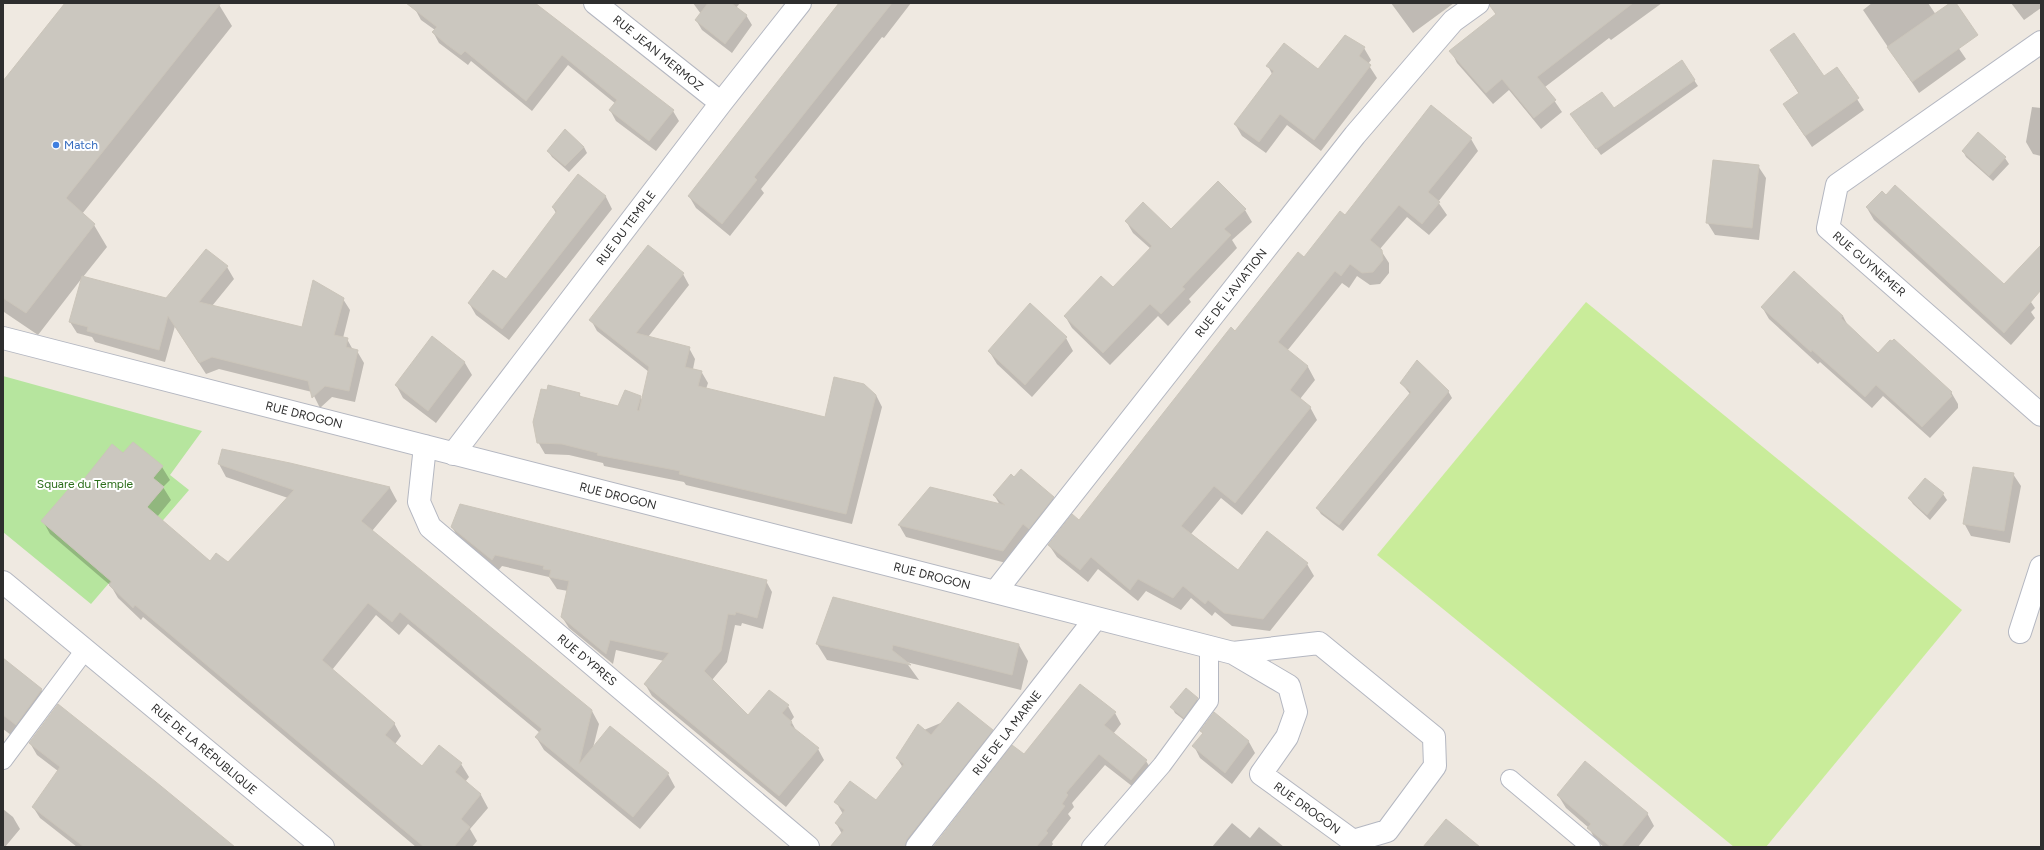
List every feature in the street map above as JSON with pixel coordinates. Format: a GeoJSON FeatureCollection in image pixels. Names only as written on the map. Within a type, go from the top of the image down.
{"type":"FeatureCollection","features":[{"type":"Feature","properties":{"kind":"street","name":"RUE JEAN MERMOZ"},"geometry":{"type":"LineString","coordinates":[[595,3],[721,103]]}},
{"type":"Feature","properties":{"kind":"street","name":"RUE DU TEMPLE"},"geometry":{"type":"LineString","coordinates":[[454,454],[721,103],[800,3]]}},
{"type":"Feature","properties":{"kind":"street","name":"RUE DE L'AVIATION"},"geometry":{"type":"LineString","coordinates":[[994,592],[1355,135],[1453,21],[1478,3]]}},
{"type":"Feature","properties":{"kind":"street","name":"RUE GUYNEMER"},"geometry":{"type":"LineString","coordinates":[[2041,42],[1837,185],[1828,228],[2041,415]]}},
{"type":"Feature","properties":{"kind":"street","name":"RUE DROGON"},"geometry":{"type":"LineString","coordinates":[[3,338],[1233,653],[1289,686],[1296,712],[1287,737],[1261,774],[1353,841],[1387,831],[1435,766],[1434,737],[1319,643],[1233,653]]}},
{"type":"Feature","properties":{"kind":"street","name":"RUE D'YPRES"},"geometry":{"type":"LineString","coordinates":[[425,446],[419,502],[430,527],[808,847]]}},
{"type":"Feature","properties":{"kind":"street"},"geometry":{"type":"LineString","coordinates":[[2020,632],[2041,567]]}},
{"type":"Feature","properties":{"kind":"street","name":"RUE DE LA RÉPUBLIQUE"},"geometry":{"type":"LineString","coordinates":[[3,582],[323,847]]}},
{"type":"Feature","properties":{"kind":"street","name":"RUE DE LA MARNE"},"geometry":{"type":"LineString","coordinates":[[917,847],[1096,618]]}},
{"type":"Feature","properties":{"kind":"lane"},"geometry":{"type":"LineString","coordinates":[[1091,847],[1162,765],[1209,701],[1209,647]]}},
{"type":"Feature","properties":{"kind":"lane"},"geometry":{"type":"LineString","coordinates":[[3,760],[85,650]]}},
{"type":"Feature","properties":{"kind":"lane"},"geometry":{"type":"LineString","coordinates":[[1510,779],[1591,847]]}},
{"type":"Feature","properties":{"kind":"green space"},"geometry":{"type":"Polygon","coordinates":[[[1586,302],[1962,610],[1766,847],[1734,847],[1377,555],[1586,302]]]}},
{"type":"Feature","properties":{"kind":"green space","name":"Square du Temple"},"geometry":{"type":"Polygon","coordinates":[[[3,376],[202,431],[170,475],[189,490],[91,604],[3,532],[3,376]]]}},
{"type":"Feature","properties":{"kind":"building","name":"Match"},"geometry":{"type":"Polygon","coordinates":[[[65,3],[221,3],[66,198],[95,224],[26,313],[3,298],[3,81],[65,3]]]}},
{"type":"Feature","properties":{"kind":"building"},"geometry":{"type":"Polygon","coordinates":[[[406,3],[535,3],[674,110],[649,141],[609,110],[617,100],[562,55],[526,101],[465,51],[461,55],[446,44],[432,32],[437,27],[406,3]]]}},
{"type":"Feature","properties":{"kind":"building"},"geometry":{"type":"Polygon","coordinates":[[[708,3],[731,3],[747,15],[725,44],[695,20],[708,3]]]}},
{"type":"Feature","properties":{"kind":"building"},"geometry":{"type":"Polygon","coordinates":[[[839,3],[892,3],[754,177],[757,180],[722,224],[688,196],[839,3]]]}},
{"type":"Feature","properties":{"kind":"building"},"geometry":{"type":"Polygon","coordinates":[[[1490,3],[1633,3],[1537,77],[1556,100],[1534,118],[1502,79],[1486,93],[1449,51],[1496,14],[1490,6],[1490,3]]]}},
{"type":"Feature","properties":{"kind":"building"},"geometry":{"type":"Polygon","coordinates":[[[1950,3],[1956,3],[1978,35],[1912,82],[1887,47],[1950,3]]]}},
{"type":"Feature","properties":{"kind":"building"},"geometry":{"type":"Polygon","coordinates":[[[1794,33],[1824,76],[1837,67],[1859,98],[1805,136],[1783,104],[1799,93],[1770,50],[1794,33]]]}},
{"type":"Feature","properties":{"kind":"building"},"geometry":{"type":"Polygon","coordinates":[[[1345,35],[1365,47],[1359,56],[1371,65],[1314,140],[1280,114],[1259,142],[1234,124],[1274,71],[1266,66],[1284,43],[1318,69],[1345,35]]]}},
{"type":"Feature","properties":{"kind":"building"},"geometry":{"type":"Polygon","coordinates":[[[1682,60],[1695,80],[1596,149],[1570,114],[1602,92],[1614,108],[1682,60]]]}},
{"type":"Feature","properties":{"kind":"building"},"geometry":{"type":"Polygon","coordinates":[[[1431,105],[1472,138],[1428,192],[1440,202],[1422,224],[1399,205],[1370,240],[1382,250],[1383,260],[1373,272],[1362,273],[1350,264],[1341,276],[1335,271],[1278,342],[1308,366],[1290,390],[1311,407],[1235,503],[1214,486],[1181,526],[1238,570],[1267,531],[1308,563],[1263,619],[1224,613],[1208,600],[1205,604],[1183,586],[1173,598],[1138,579],[1130,590],[1091,557],[1080,570],[1048,545],[1072,514],[1079,520],[1231,327],[1235,331],[1298,252],[1304,257],[1340,211],[1345,215],[1431,105]]]}},
{"type":"Feature","properties":{"kind":"building"},"geometry":{"type":"Polygon","coordinates":[[[565,129],[584,147],[565,166],[547,151],[565,129]]]}},
{"type":"Feature","properties":{"kind":"building"},"geometry":{"type":"Polygon","coordinates":[[[1978,132],[2006,157],[1989,176],[1962,151],[1978,132]]]}},
{"type":"Feature","properties":{"kind":"building"},"geometry":{"type":"Polygon","coordinates":[[[1713,160],[1759,165],[1752,228],[1706,223],[1713,160]]]}},
{"type":"Feature","properties":{"kind":"building"},"geometry":{"type":"Polygon","coordinates":[[[578,174],[606,196],[502,329],[468,303],[493,270],[506,279],[557,211],[552,207],[578,174]]]}},
{"type":"Feature","properties":{"kind":"building"},"geometry":{"type":"Polygon","coordinates":[[[1218,181],[1246,209],[1224,229],[1231,235],[1182,287],[1185,289],[1161,314],[1150,304],[1103,353],[1064,316],[1101,276],[1113,287],[1152,246],[1125,221],[1143,202],[1171,229],[1218,181]]]}},
{"type":"Feature","properties":{"kind":"building"},"geometry":{"type":"Polygon","coordinates":[[[1895,185],[2004,284],[2041,245],[2041,290],[2004,333],[1866,207],[1882,191],[1886,195],[1895,185]]]}},
{"type":"Feature","properties":{"kind":"building"},"geometry":{"type":"Polygon","coordinates":[[[648,245],[684,273],[636,333],[690,347],[685,367],[702,371],[698,386],[825,417],[834,377],[864,384],[876,395],[846,514],[679,474],[680,471],[597,455],[598,453],[562,444],[537,443],[533,422],[541,389],[547,390],[548,385],[580,393],[579,396],[618,406],[625,390],[641,396],[637,410],[639,411],[649,367],[589,320],[648,245]]]}},
{"type":"Feature","properties":{"kind":"building"},"geometry":{"type":"Polygon","coordinates":[[[206,249],[228,266],[199,302],[302,327],[313,280],[344,298],[334,335],[348,338],[346,347],[358,350],[349,391],[325,386],[312,398],[308,381],[212,357],[199,363],[168,316],[159,350],[87,331],[88,327],[69,322],[82,276],[166,298],[206,249]]]}},
{"type":"Feature","properties":{"kind":"building"},"geometry":{"type":"Polygon","coordinates":[[[1794,271],[1843,316],[1841,318],[1878,353],[1890,340],[1892,341],[1894,339],[1952,392],[1950,394],[1952,396],[1922,427],[1876,385],[1865,397],[1812,350],[1811,352],[1761,307],[1794,271]]]}},
{"type":"Feature","properties":{"kind":"building"},"geometry":{"type":"Polygon","coordinates":[[[1030,303],[1067,337],[1025,385],[988,351],[1030,303]]]}},
{"type":"Feature","properties":{"kind":"building"},"geometry":{"type":"Polygon","coordinates":[[[432,336],[465,362],[428,411],[395,385],[432,336]]]}},
{"type":"Feature","properties":{"kind":"building"},"geometry":{"type":"Polygon","coordinates":[[[1417,360],[1449,391],[1339,525],[1316,508],[1411,392],[1400,383],[1417,360]]]}},
{"type":"Feature","properties":{"kind":"building"},"geometry":{"type":"Polygon","coordinates":[[[133,442],[163,466],[153,478],[164,487],[147,507],[210,561],[216,553],[228,562],[294,490],[218,464],[222,449],[290,463],[390,487],[361,521],[592,710],[579,764],[610,726],[669,773],[633,817],[535,737],[542,729],[400,612],[392,622],[368,603],[322,660],[395,723],[385,735],[422,766],[439,745],[462,763],[455,772],[481,794],[461,819],[470,827],[454,847],[424,847],[135,605],[133,608],[109,585],[112,582],[41,521],[73,484],[77,488],[112,444],[123,453],[133,442]]]}},
{"type":"Feature","properties":{"kind":"building"},"geometry":{"type":"Polygon","coordinates":[[[1973,467],[2014,473],[2004,531],[1963,524],[1973,467]]]}},
{"type":"Feature","properties":{"kind":"building"},"geometry":{"type":"Polygon","coordinates":[[[1021,469],[1054,497],[1029,529],[1023,524],[1003,551],[898,525],[930,487],[1005,505],[993,495],[1011,474],[1014,477],[1021,469]]]}},
{"type":"Feature","properties":{"kind":"building"},"geometry":{"type":"Polygon","coordinates":[[[1925,478],[1944,493],[1927,515],[1908,498],[1925,478]]]}},
{"type":"Feature","properties":{"kind":"building"},"geometry":{"type":"Polygon","coordinates":[[[460,504],[767,580],[757,618],[736,612],[735,615],[728,614],[721,651],[704,671],[748,715],[769,690],[789,705],[782,713],[792,722],[790,725],[819,748],[779,796],[644,684],[669,653],[610,640],[606,654],[561,617],[569,581],[549,577],[551,570],[543,569],[544,566],[495,555],[492,560],[451,527],[460,504]]]}},
{"type":"Feature","properties":{"kind":"building"},"geometry":{"type":"Polygon","coordinates":[[[833,597],[1019,644],[1012,675],[893,645],[892,650],[911,665],[816,644],[833,597]]]}},
{"type":"Feature","properties":{"kind":"building"},"geometry":{"type":"Polygon","coordinates":[[[3,658],[42,689],[16,725],[3,715],[3,658]]]}},
{"type":"Feature","properties":{"kind":"building"},"geometry":{"type":"Polygon","coordinates":[[[1080,684],[1116,712],[1104,725],[1147,760],[1131,780],[1099,754],[1066,793],[1068,795],[1062,804],[1065,806],[1046,831],[1048,833],[1036,847],[933,847],[1012,745],[1024,754],[1080,684]]]}},
{"type":"Feature","properties":{"kind":"building"},"geometry":{"type":"Polygon","coordinates":[[[1186,688],[1198,698],[1184,718],[1170,707],[1186,688]]]}},
{"type":"Feature","properties":{"kind":"building"},"geometry":{"type":"Polygon","coordinates":[[[958,702],[993,730],[907,839],[905,847],[830,847],[844,830],[835,823],[845,810],[834,802],[850,781],[876,800],[904,764],[896,758],[918,724],[931,735],[958,702]]]}},
{"type":"Feature","properties":{"kind":"building"},"geometry":{"type":"Polygon","coordinates":[[[58,704],[235,847],[84,847],[32,807],[60,767],[29,743],[58,704]]]}},
{"type":"Feature","properties":{"kind":"building"},"geometry":{"type":"Polygon","coordinates":[[[1214,712],[1249,741],[1225,773],[1192,746],[1203,733],[1200,731],[1214,712]]]}},
{"type":"Feature","properties":{"kind":"building"},"geometry":{"type":"Polygon","coordinates":[[[1585,761],[1648,813],[1621,847],[1611,847],[1587,828],[1591,824],[1557,795],[1585,761]]]}},
{"type":"Feature","properties":{"kind":"building"},"geometry":{"type":"Polygon","coordinates":[[[1446,819],[1480,847],[1423,847],[1446,819]]]}},
{"type":"Feature","properties":{"kind":"place","name":"Match"},"geometry":{"type":"Point","coordinates":[56,145]}}]}
